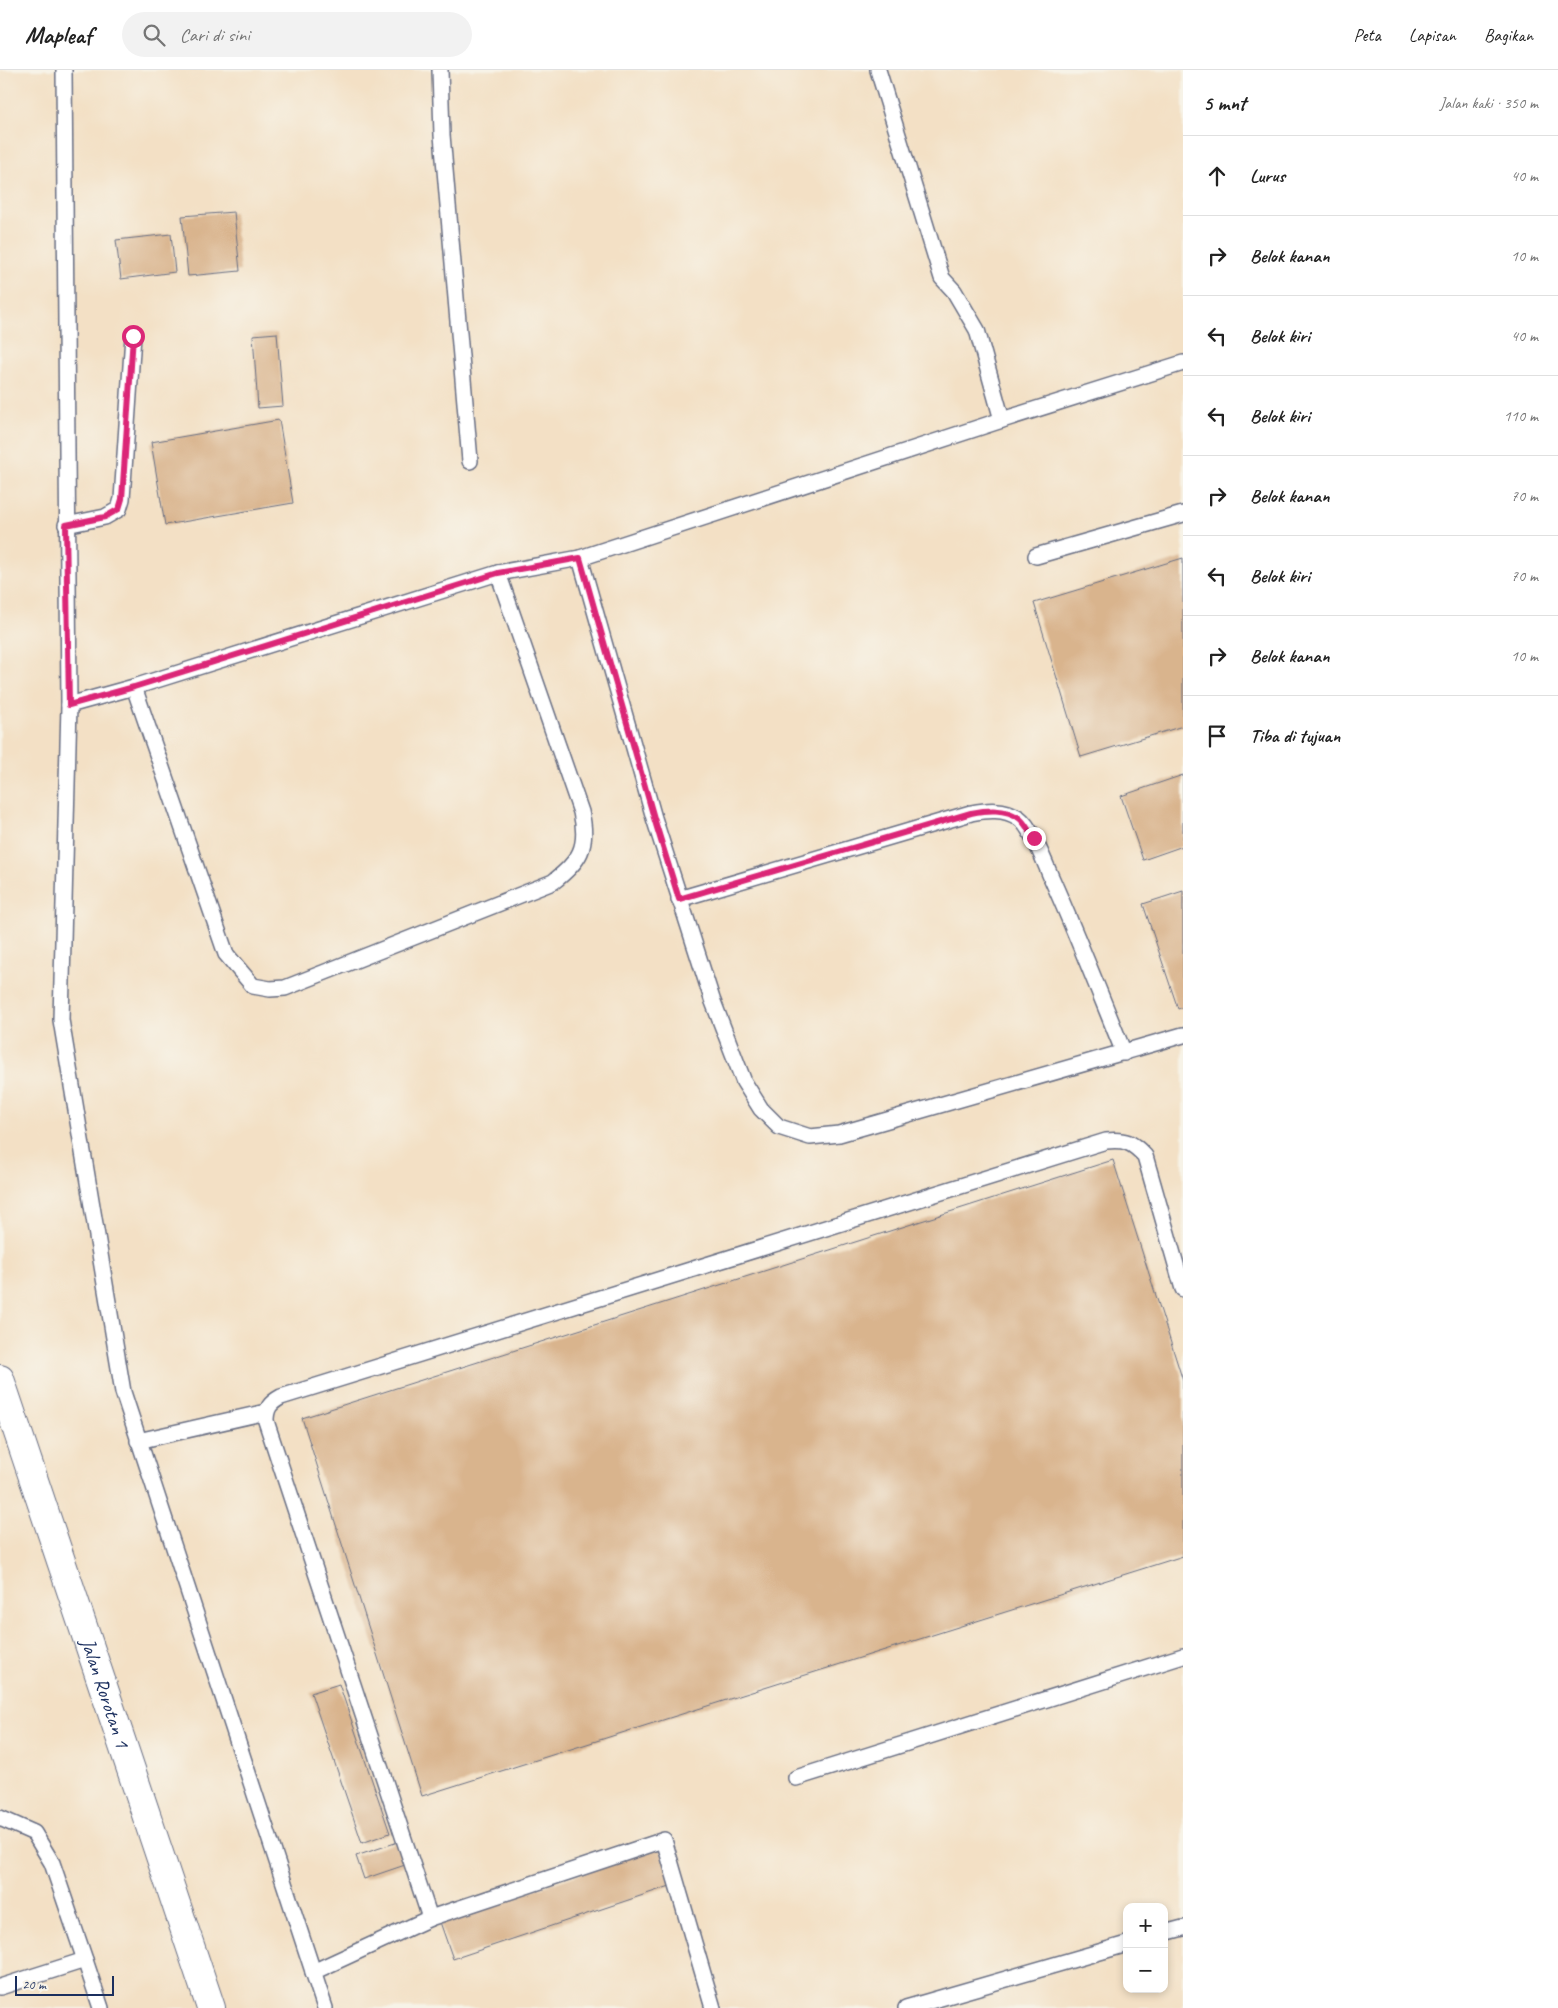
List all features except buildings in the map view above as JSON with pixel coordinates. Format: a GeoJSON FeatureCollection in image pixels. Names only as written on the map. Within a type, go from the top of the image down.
{"type":"FeatureCollection","features":[{"type":"Feature","properties":{"kind":"street","name":"Jalan Rorotan 1"},"geometry":{"type":"LineString","coordinates":[[0,1378],[211,2008]]}},
{"type":"Feature","properties":{"kind":"lane"},"geometry":{"type":"LineString","coordinates":[[64,70],[66,525],[69,705],[61,1020],[122,1392],[325,2008]]}},
{"type":"Feature","properties":{"kind":"lane"},"geometry":{"type":"LineString","coordinates":[[440,70],[442,136],[470,461]]}},
{"type":"Feature","properties":{"kind":"lane"},"geometry":{"type":"LineString","coordinates":[[878,70],[942,278],[954,291],[977,330],[1002,420]]}},
{"type":"Feature","properties":{"kind":"lane"},"geometry":{"type":"LineString","coordinates":[[66,525],[105,517],[119,509],[122,499],[133,336]]}},
{"type":"Feature","properties":{"kind":"lane"},"geometry":{"type":"LineString","coordinates":[[69,705],[134,687],[498,573],[580,558],[1183,363]]}},
{"type":"Feature","properties":{"kind":"lane"},"geometry":{"type":"LineString","coordinates":[[1036,556],[1183,514]]}},
{"type":"Feature","properties":{"kind":"lane"},"geometry":{"type":"LineString","coordinates":[[580,558],[654,818],[712,999],[744,1082],[761,1109],[779,1127],[810,1136],[838,1134],[1183,1035]]}},
{"type":"Feature","properties":{"kind":"lane"},"geometry":{"type":"LineString","coordinates":[[134,687],[226,954],[253,986],[270,989],[285,988],[553,882],[571,868],[582,849],[585,829],[581,812],[498,573]]}},
{"type":"Feature","properties":{"kind":"lane"},"geometry":{"type":"LineString","coordinates":[[679,899],[971,813],[990,810],[1004,812],[1020,818],[1034,838],[1073,927],[1124,1053]]}},
{"type":"Feature","properties":{"kind":"lane"},"geometry":{"type":"LineString","coordinates":[[430,1918],[269,1430],[266,1412],[270,1404],[281,1397],[1106,1140],[1124,1141],[1135,1145],[1145,1156],[1183,1289]]}},
{"type":"Feature","properties":{"kind":"lane"},"geometry":{"type":"LineString","coordinates":[[138,1441],[266,1412]]}},
{"type":"Feature","properties":{"kind":"lane"},"geometry":{"type":"LineString","coordinates":[[796,1778],[1183,1656]]}},
{"type":"Feature","properties":{"kind":"lane"},"geometry":{"type":"LineString","coordinates":[[0,1818],[34,1833],[52,1863],[101,2008]]}},
{"type":"Feature","properties":{"kind":"lane"},"geometry":{"type":"LineString","coordinates":[[313,1972],[430,1918],[664,1840],[713,2008]]}},
{"type":"Feature","properties":{"kind":"lane"},"geometry":{"type":"LineString","coordinates":[[1168,1932],[1183,1928]]}},
{"type":"Feature","properties":{"kind":"lane"},"geometry":{"type":"LineString","coordinates":[[906,2008],[1123,1945]]}},
{"type":"Feature","properties":{"kind":"lane"},"geometry":{"type":"LineString","coordinates":[[0,1987],[85,1960]]}},
{"type":"Feature","properties":{"kind":"route"},"geometry":{"type":"LineString","coordinates":[[133,336],[122,499],[119,509],[105,517],[66,525],[69,705],[134,687],[498,573],[580,558],[679,899],[971,813],[990,810],[1004,812],[1020,818],[1034,838]]}}]}
